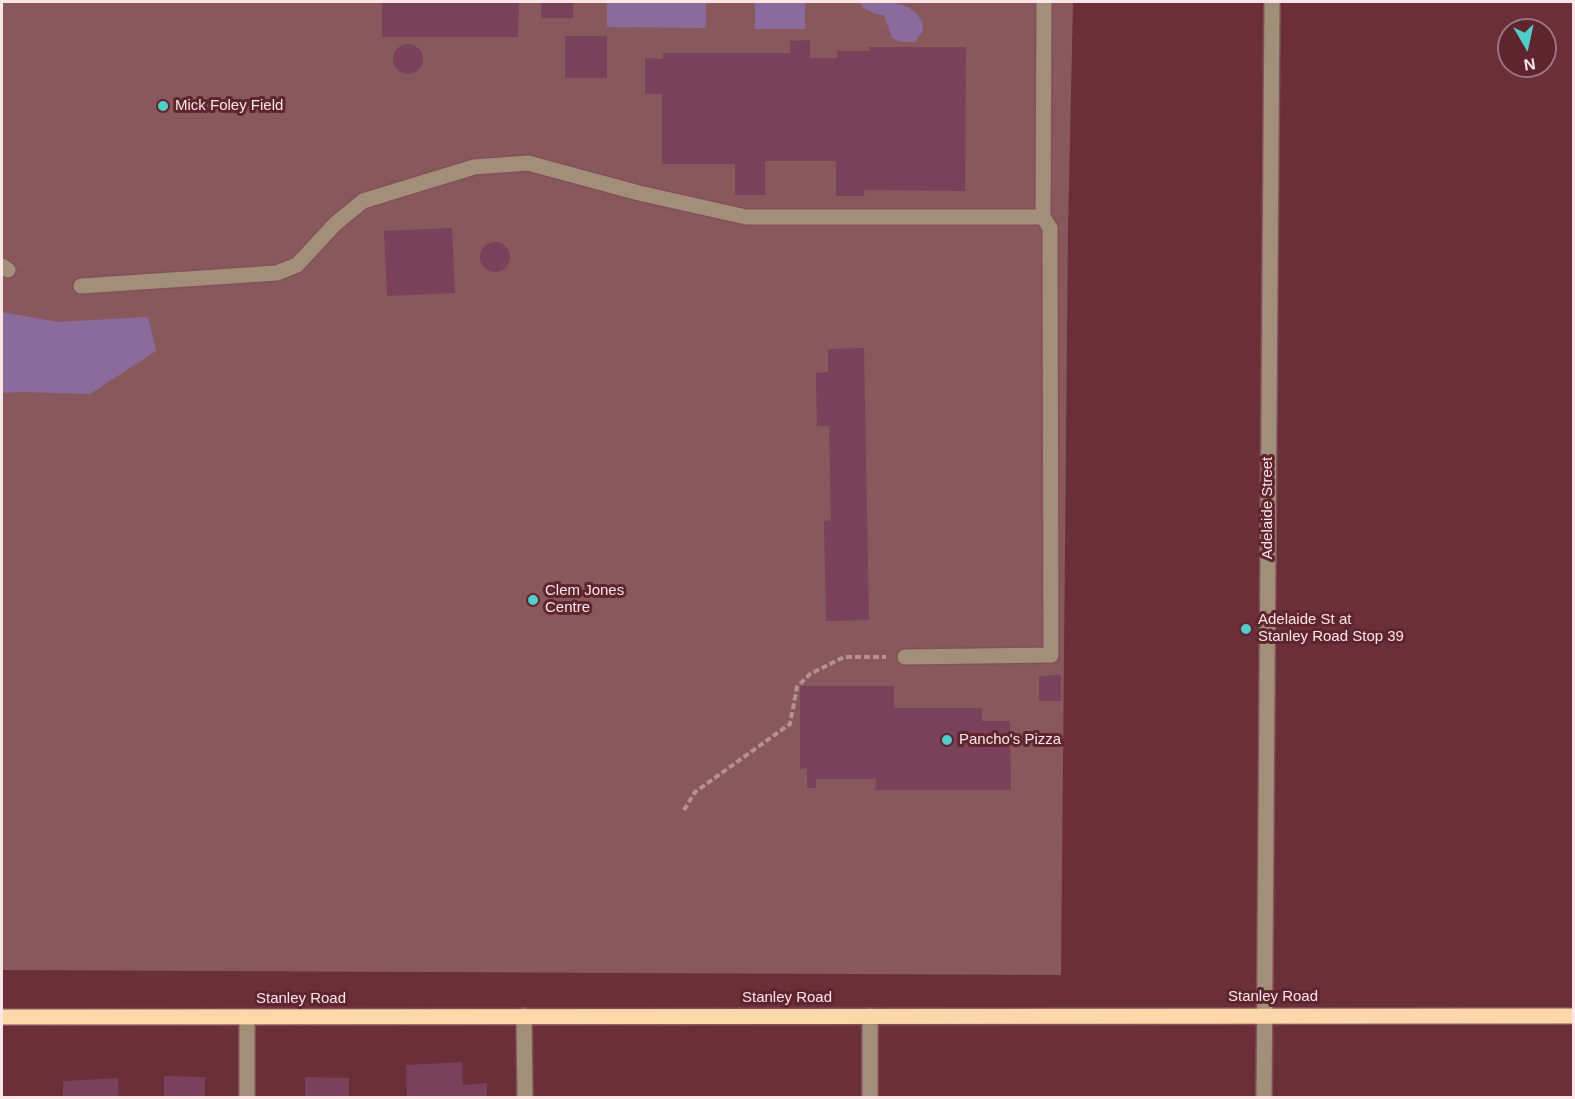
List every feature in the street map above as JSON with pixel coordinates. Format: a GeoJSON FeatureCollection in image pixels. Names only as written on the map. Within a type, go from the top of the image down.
{"type":"FeatureCollection","features":[{"type":"Feature","properties":{"kind":"main road","name":"Stanley Road"},"geometry":{"type":"LineString","coordinates":[[2,1017],[1574,1016]]}},
{"type":"Feature","properties":{"kind":"street"},"geometry":{"type":"LineString","coordinates":[[905,657],[1051,656],[1050,228],[1043,217],[1044,2]]}},
{"type":"Feature","properties":{"kind":"street","name":"Adelaide Street"},"geometry":{"type":"LineString","coordinates":[[1264,1098],[1272,2]]}},
{"type":"Feature","properties":{"kind":"street"},"geometry":{"type":"LineString","coordinates":[[81,286],[277,273],[297,265],[335,224],[363,201],[474,167],[528,164],[639,194],[746,217],[1043,217]]}},
{"type":"Feature","properties":{"kind":"street"},"geometry":{"type":"LineString","coordinates":[[524,1016],[525,1098]]}},
{"type":"Feature","properties":{"kind":"street"},"geometry":{"type":"LineString","coordinates":[[870,1016],[870,1098]]}},
{"type":"Feature","properties":{"kind":"street"},"geometry":{"type":"LineString","coordinates":[[247,1017],[247,1098]]}},
{"type":"Feature","properties":{"kind":"path"},"geometry":{"type":"LineString","coordinates":[[684,810],[694,792],[790,724],[797,687],[810,674],[844,657],[905,657]]}},
{"type":"Feature","properties":{"kind":"shaded area","name":"Clem Jones Centre"},"geometry":{"type":"Polygon","coordinates":[[[2,2],[1073,2],[1068,230],[1061,975],[2,970],[2,2]]]}},
{"type":"Feature","properties":{"kind":"shaded area"},"geometry":{"type":"Polygon","coordinates":[[[607,2],[706,2],[706,28],[607,27],[607,2]]]}},
{"type":"Feature","properties":{"kind":"shaded area"},"geometry":{"type":"Polygon","coordinates":[[[755,2],[805,2],[805,29],[755,29],[755,2]]]}},
{"type":"Feature","properties":{"kind":"shaded area"},"geometry":{"type":"Polygon","coordinates":[[[861,2],[889,2],[905,6],[918,16],[923,24],[922,32],[915,42],[901,42],[892,38],[884,15],[875,14],[862,7],[861,2]]]}},
{"type":"Feature","properties":{"kind":"shaded area"},"geometry":{"type":"Polygon","coordinates":[[[2,312],[58,322],[148,317],[156,351],[90,394],[2,393],[2,312]]]}},
{"type":"Feature","properties":{"kind":"building"},"geometry":{"type":"Polygon","coordinates":[[[382,2],[519,2],[518,37],[382,37],[382,2]]]}},
{"type":"Feature","properties":{"kind":"building"},"geometry":{"type":"Polygon","coordinates":[[[541,2],[573,2],[573,18],[541,18],[541,2]]]}},
{"type":"Feature","properties":{"kind":"building"},"geometry":{"type":"Polygon","coordinates":[[[565,36],[607,36],[607,78],[565,78],[565,36]]]}},
{"type":"Feature","properties":{"kind":"building"},"geometry":{"type":"Polygon","coordinates":[[[810,40],[810,58],[837,58],[837,51],[869,51],[869,47],[966,47],[965,191],[865,190],[864,196],[836,196],[836,161],[765,161],[765,195],[735,195],[735,164],[662,164],[662,94],[645,94],[645,58],[663,59],[663,53],[790,53],[790,41],[810,40]]]}},
{"type":"Feature","properties":{"kind":"building"},"geometry":{"type":"Polygon","coordinates":[[[408,44],[419,48],[423,59],[419,70],[408,74],[397,70],[393,59],[397,48],[408,44]]]}},
{"type":"Feature","properties":{"kind":"building"},"geometry":{"type":"Polygon","coordinates":[[[452,228],[455,293],[387,296],[384,231],[452,228]]]}},
{"type":"Feature","properties":{"kind":"building"},"geometry":{"type":"Polygon","coordinates":[[[495,242],[506,246],[510,257],[506,268],[495,272],[484,268],[480,257],[484,246],[495,242]]]}},
{"type":"Feature","properties":{"kind":"building"},"geometry":{"type":"Polygon","coordinates":[[[864,348],[869,620],[826,621],[824,521],[831,520],[829,426],[817,426],[816,373],[828,372],[828,349],[864,348]]]}},
{"type":"Feature","properties":{"kind":"building"},"geometry":{"type":"Polygon","coordinates":[[[1061,675],[1061,701],[1039,701],[1039,676],[1061,675]]]}},
{"type":"Feature","properties":{"kind":"building"},"geometry":{"type":"Polygon","coordinates":[[[800,686],[894,686],[894,708],[982,708],[982,721],[1010,721],[1011,790],[875,790],[876,779],[816,779],[816,788],[807,788],[807,768],[800,769],[800,686]]]}},
{"type":"Feature","properties":{"kind":"building"},"geometry":{"type":"Polygon","coordinates":[[[462,1062],[463,1085],[487,1083],[487,1098],[407,1098],[406,1065],[462,1062]]]}},
{"type":"Feature","properties":{"kind":"building"},"geometry":{"type":"Polygon","coordinates":[[[164,1076],[205,1077],[205,1098],[164,1098],[164,1076]]]}},
{"type":"Feature","properties":{"kind":"building"},"geometry":{"type":"Polygon","coordinates":[[[305,1077],[349,1078],[349,1098],[305,1098],[305,1077]]]}},
{"type":"Feature","properties":{"kind":"building"},"geometry":{"type":"Polygon","coordinates":[[[118,1078],[119,1098],[63,1098],[63,1081],[118,1078]]]}},
{"type":"Feature","properties":{"kind":"place","name":"Mick Foley Field"},"geometry":{"type":"Point","coordinates":[163,106]}},
{"type":"Feature","properties":{"kind":"place","name":"Clem Jones Centre"},"geometry":{"type":"Point","coordinates":[533,600]}},
{"type":"Feature","properties":{"kind":"place","name":"Adelaide St at Stanley Road Stop 39"},"geometry":{"type":"Point","coordinates":[1246,629]}},
{"type":"Feature","properties":{"kind":"place","name":"Pancho's Pizza"},"geometry":{"type":"Point","coordinates":[947,740]}}]}
